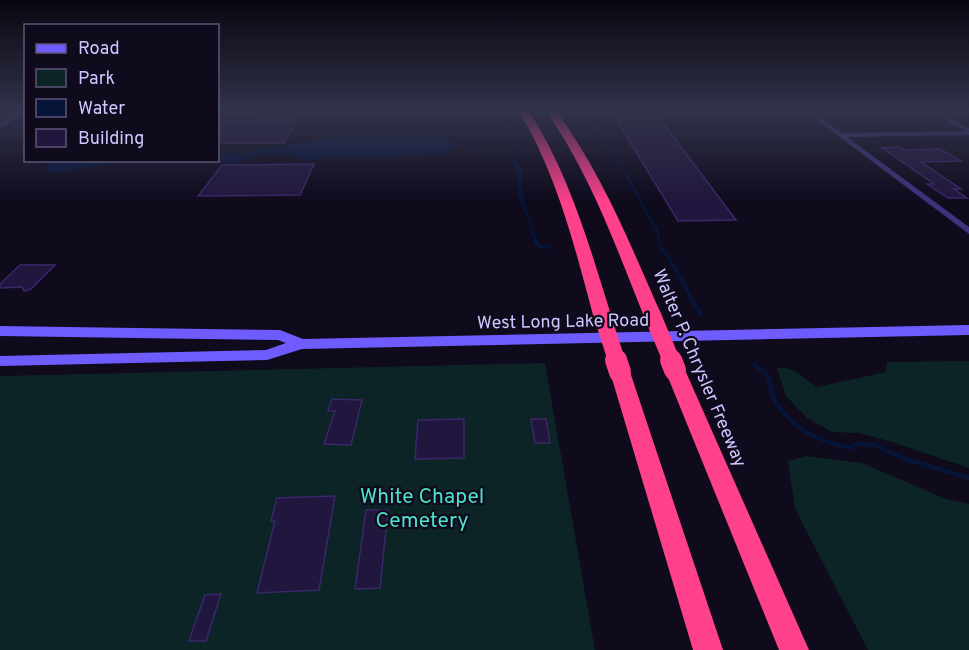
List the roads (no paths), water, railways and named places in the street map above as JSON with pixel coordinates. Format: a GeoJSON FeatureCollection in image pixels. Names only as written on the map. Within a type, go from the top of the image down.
{"type":"FeatureCollection","features":[{"type":"Feature","properties":{"kind":"highway"},"geometry":{"type":"LineString","coordinates":[[543,141],[556,166],[708,650]]}},
{"type":"Feature","properties":{"kind":"highway","name":"Walter P. Chrysler Freeway"},"geometry":{"type":"LineString","coordinates":[[573,141],[590,170],[794,650]]}},
{"type":"Feature","properties":{"kind":"main road","name":"West Long Lake Road"},"geometry":{"type":"LineString","coordinates":[[0,361],[267,355],[301,344],[969,330]]}},
{"type":"Feature","properties":{"kind":"main road","name":"West Long Lake Road"},"geometry":{"type":"LineString","coordinates":[[0,331],[280,335],[301,344]]}},
{"type":"Feature","properties":{"kind":"main road"},"geometry":{"type":"LineString","coordinates":[[82,359],[102,350],[109,344],[114,333]]}},
{"type":"Feature","properties":{"kind":"street"},"geometry":{"type":"LineString","coordinates":[[848,141],[969,231]]}},
{"type":"Feature","properties":{"kind":"water"},"geometry":{"type":"Polygon","coordinates":[[[307,141],[451,141],[459,146],[513,159],[523,169],[522,183],[526,208],[536,237],[544,248],[538,248],[532,239],[529,222],[518,193],[518,175],[511,159],[459,147],[439,155],[329,158],[306,161],[291,154],[260,154],[228,164],[211,162],[219,162],[219,153],[248,153],[274,145],[284,146],[307,141]]]}},
{"type":"Feature","properties":{"kind":"water"},"geometry":{"type":"Polygon","coordinates":[[[49,162],[118,162],[62,172],[51,173],[44,169],[49,162]]]}},
{"type":"Feature","properties":{"kind":"waterway"},"geometry":{"type":"LineString","coordinates":[[513,141],[516,146],[515,160]]}},
{"type":"Feature","properties":{"kind":"waterway"},"geometry":{"type":"LineString","coordinates":[[605,141],[628,177]]}},
{"type":"Feature","properties":{"kind":"waterway"},"geometry":{"type":"LineString","coordinates":[[627,176],[658,233],[659,245],[670,259]]}},
{"type":"Feature","properties":{"kind":"waterway"},"geometry":{"type":"LineString","coordinates":[[544,247],[549,247]]}},
{"type":"Feature","properties":{"kind":"waterway"},"geometry":{"type":"LineString","coordinates":[[669,258],[701,315]]}},
{"type":"Feature","properties":{"kind":"waterway"},"geometry":{"type":"LineString","coordinates":[[754,364],[768,377],[772,395],[786,416],[815,437],[850,448],[857,444],[875,445],[902,458],[969,478]]}},
{"type":"Feature","properties":{"kind":"park label","name":"White Chapel Cemetery"},"geometry":{"type":"Point","coordinates":[422,508]}}]}
